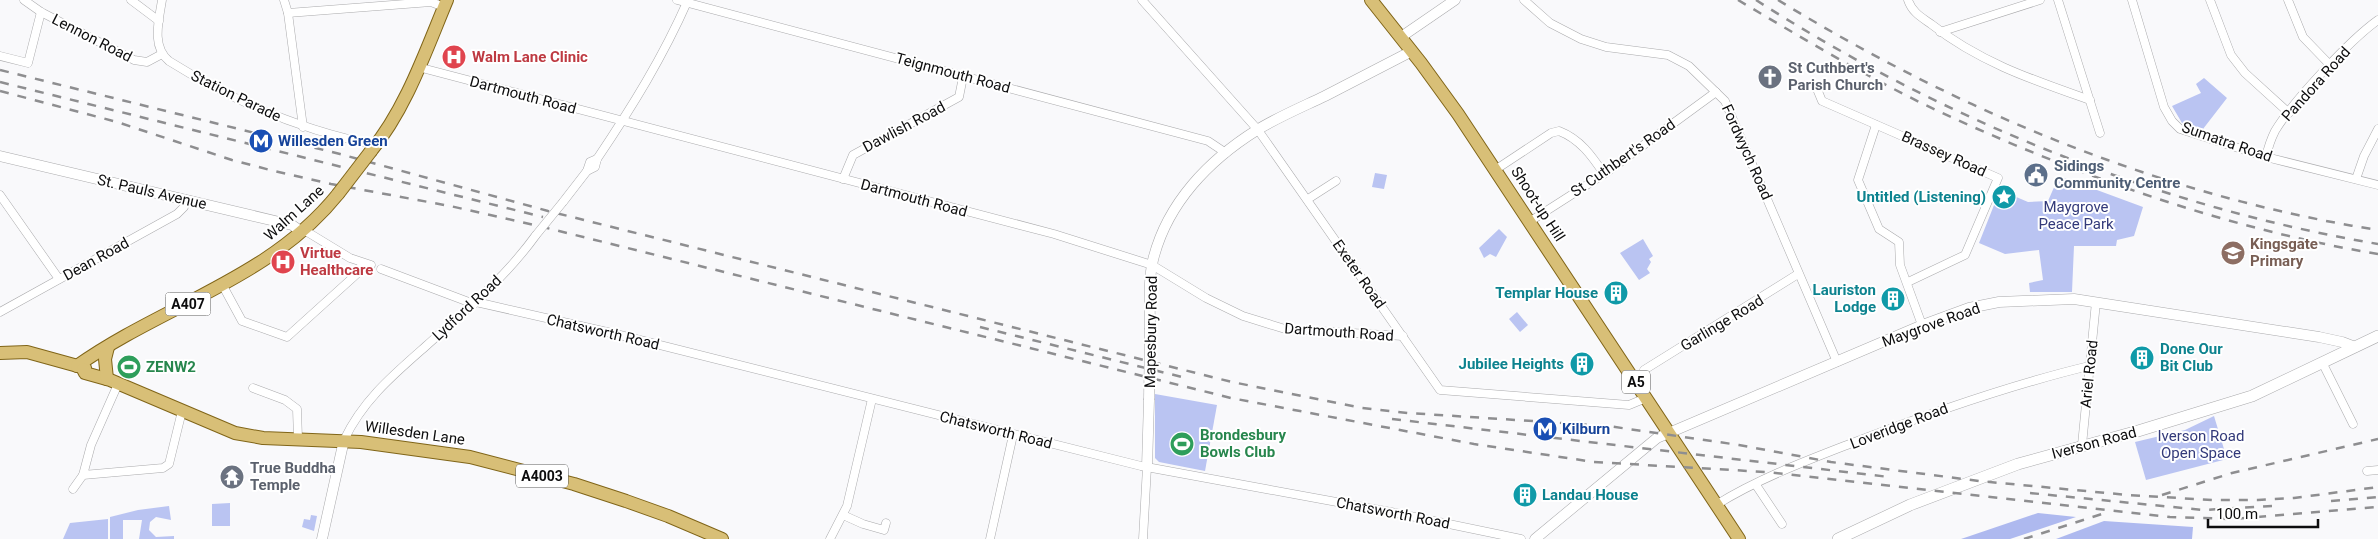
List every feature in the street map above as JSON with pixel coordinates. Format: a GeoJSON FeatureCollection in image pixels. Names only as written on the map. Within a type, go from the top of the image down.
{"type":"FeatureCollection","features":[{"type":"Feature","properties":{"kind":"main road","name":"Shoot-up Hill"},"geometry":{"type":"LineString","coordinates":[[1371,0],[1412,51],[1495,170],[1669,433]]}},
{"type":"Feature","properties":{"kind":"main road","name":"Walm Lane"},"geometry":{"type":"LineString","coordinates":[[80,367],[108,347],[251,270],[303,231],[338,194],[393,120],[428,48],[445,4]]}},
{"type":"Feature","properties":{"kind":"main road","name":"Iverson Road"},"geometry":{"type":"LineString","coordinates":[[1838,539],[1910,505],[2018,464],[2138,431],[2252,396],[2324,364],[2378,336]]}},
{"type":"Feature","properties":{"kind":"main road"},"geometry":{"type":"LineString","coordinates":[[108,347],[105,359],[109,380]]}},
{"type":"Feature","properties":{"kind":"main road","name":"Willesden Lane"},"geometry":{"type":"LineString","coordinates":[[0,353],[26,352],[99,373],[109,380],[234,433],[263,438],[344,440],[431,450],[490,462],[626,501],[668,516],[722,539]]}},
{"type":"Feature","properties":{"kind":"main road","name":"A5"},"geometry":{"type":"LineString","coordinates":[[1669,433],[1739,539]]}},
{"type":"Feature","properties":{"kind":"street","name":"Lennon Road"},"geometry":{"type":"LineString","coordinates":[[24,0],[41,12],[134,60],[147,62],[162,54]]}},
{"type":"Feature","properties":{"kind":"street"},"geometry":{"type":"LineString","coordinates":[[131,0],[159,21]]}},
{"type":"Feature","properties":{"kind":"street"},"geometry":{"type":"LineString","coordinates":[[162,0],[158,39],[162,54]]}},
{"type":"Feature","properties":{"kind":"street"},"geometry":{"type":"LineString","coordinates":[[284,0],[288,13],[303,126]]}},
{"type":"Feature","properties":{"kind":"street","name":"Teignmouth Road"},"geometry":{"type":"LineString","coordinates":[[677,0],[688,1],[1208,141],[1226,152]]}},
{"type":"Feature","properties":{"kind":"street","name":"Exeter Road"},"geometry":{"type":"LineString","coordinates":[[1142,0],[1258,130],[1440,390],[1446,392],[1629,405],[1646,398]]}},
{"type":"Feature","properties":{"kind":"street"},"geometry":{"type":"LineString","coordinates":[[1401,37],[1455,0]]}},
{"type":"Feature","properties":{"kind":"street","name":"Fordwych Road"},"geometry":{"type":"LineString","coordinates":[[1524,0],[1550,23],[1581,40],[1606,47],[1668,55],[1689,66],[1725,101],[1837,362]]}},
{"type":"Feature","properties":{"kind":"street"},"geometry":{"type":"LineString","coordinates":[[1908,0],[1911,9],[1950,40],[1971,52],[2020,75],[2090,100]]}},
{"type":"Feature","properties":{"kind":"street"},"geometry":{"type":"LineString","coordinates":[[1940,32],[2040,0]]}},
{"type":"Feature","properties":{"kind":"street"},"geometry":{"type":"LineString","coordinates":[[2058,0],[2100,133]]}},
{"type":"Feature","properties":{"kind":"street","name":"Sumatra Road"},"geometry":{"type":"LineString","coordinates":[[2132,0],[2161,96],[2172,121],[2180,129],[2266,156],[2378,185]]}},
{"type":"Feature","properties":{"kind":"street"},"geometry":{"type":"LineString","coordinates":[[2210,0],[2231,55],[2245,74],[2289,112]]}},
{"type":"Feature","properties":{"kind":"street"},"geometry":{"type":"LineString","coordinates":[[2288,0],[2303,38],[2330,65]]}},
{"type":"Feature","properties":{"kind":"street","name":"Lydford Road"},"geometry":{"type":"LineString","coordinates":[[344,440],[354,420],[374,393],[498,282],[587,171],[590,162],[597,159],[660,60],[688,1]]}},
{"type":"Feature","properties":{"kind":"street"},"geometry":{"type":"LineString","coordinates":[[288,13],[431,2],[445,4]]}},
{"type":"Feature","properties":{"kind":"street"},"geometry":{"type":"LineString","coordinates":[[0,56],[28,63],[41,12]]}},
{"type":"Feature","properties":{"kind":"street","name":"Pandora Road"},"geometry":{"type":"LineString","coordinates":[[2266,156],[2274,134],[2289,112],[2330,65],[2378,20]]}},
{"type":"Feature","properties":{"kind":"street","name":"Mapesbury Road"},"geometry":{"type":"LineString","coordinates":[[1143,539],[1152,265],[1166,222],[1180,199],[1226,152],[1258,130],[1412,51]]}},
{"type":"Feature","properties":{"kind":"street","name":"Station Parade"},"geometry":{"type":"LineString","coordinates":[[162,54],[169,61],[264,112],[374,148]]}},
{"type":"Feature","properties":{"kind":"street","name":"Dartmouth Road"},"geometry":{"type":"LineString","coordinates":[[418,67],[1054,234],[1152,265],[1206,298],[1243,316],[1285,329],[1403,336]]}},
{"type":"Feature","properties":{"kind":"street","name":"Dawlish Road"},"geometry":{"type":"LineString","coordinates":[[843,179],[852,155],[959,98],[964,76]]}},
{"type":"Feature","properties":{"kind":"street","name":"Brassey Road"},"geometry":{"type":"LineString","coordinates":[[1817,89],[1822,101],[1998,178],[1965,255],[1908,282]]}},
{"type":"Feature","properties":{"kind":"street","name":"St Cuthbert's Road"},"geometry":{"type":"LineString","coordinates":[[1530,222],[1604,174],[1716,92]]}},
{"type":"Feature","properties":{"kind":"street"},"geometry":{"type":"LineString","coordinates":[[1876,125],[1858,180],[1879,229],[1900,242],[1900,265],[1908,282],[1922,326]]}},
{"type":"Feature","properties":{"kind":"street"},"geometry":{"type":"LineString","coordinates":[[2356,180],[2364,156],[2378,129]]}},
{"type":"Feature","properties":{"kind":"street"},"geometry":{"type":"LineString","coordinates":[[1495,170],[1551,133],[1559,131],[1576,140],[1590,153],[1604,174]]}},
{"type":"Feature","properties":{"kind":"street","name":"St. Pauls Avenue"},"geometry":{"type":"LineString","coordinates":[[0,156],[296,226],[303,231]]}},
{"type":"Feature","properties":{"kind":"street"},"geometry":{"type":"LineString","coordinates":[[1308,199],[1336,180]]}},
{"type":"Feature","properties":{"kind":"street"},"geometry":{"type":"LineString","coordinates":[[0,195],[59,279]]}},
{"type":"Feature","properties":{"kind":"street","name":"Dean Road"},"geometry":{"type":"LineString","coordinates":[[0,312],[178,214],[184,207],[185,200]]}},
{"type":"Feature","properties":{"kind":"street"},"geometry":{"type":"LineString","coordinates":[[303,231],[371,266]]}},
{"type":"Feature","properties":{"kind":"street"},"geometry":{"type":"LineString","coordinates":[[223,286],[242,321],[286,337],[359,272],[362,263]]}},
{"type":"Feature","properties":{"kind":"street","name":"Chatsworth Road"},"geometry":{"type":"LineString","coordinates":[[381,269],[475,303],[616,334],[1146,467],[1406,515],[1521,539]]}},
{"type":"Feature","properties":{"kind":"street","name":"Garlinge Road"},"geometry":{"type":"LineString","coordinates":[[1644,370],[1761,300],[1798,274]]}},
{"type":"Feature","properties":{"kind":"street","name":"Maygrove Road"},"geometry":{"type":"LineString","coordinates":[[1535,539],[1657,438],[1969,308],[1999,302],[2074,299],[2319,336],[2355,347]]}},
{"type":"Feature","properties":{"kind":"street","name":"Ariel Road"},"geometry":{"type":"LineString","coordinates":[[2082,446],[2096,302]]}},
{"type":"Feature","properties":{"kind":"street"},"geometry":{"type":"LineString","coordinates":[[2324,364],[2353,424]]}},
{"type":"Feature","properties":{"kind":"street","name":"Loveridge Road"},"geometry":{"type":"LineString","coordinates":[[1716,505],[1802,463],[1912,420],[2028,381],[2089,366]]}},
{"type":"Feature","properties":{"kind":"street"},"geometry":{"type":"LineString","coordinates":[[72,488],[83,474],[109,380]]}},
{"type":"Feature","properties":{"kind":"street"},"geometry":{"type":"LineString","coordinates":[[253,388],[293,404],[297,409],[298,439]]}},
{"type":"Feature","properties":{"kind":"street"},"geometry":{"type":"LineString","coordinates":[[830,539],[843,515],[872,399]]}},
{"type":"Feature","properties":{"kind":"street"},"geometry":{"type":"LineString","coordinates":[[83,474],[163,468],[169,464],[182,412]]}},
{"type":"Feature","properties":{"kind":"street"},"geometry":{"type":"LineString","coordinates":[[990,539],[1013,435]]}},
{"type":"Feature","properties":{"kind":"street"},"geometry":{"type":"LineString","coordinates":[[322,539],[344,440]]}},
{"type":"Feature","properties":{"kind":"street"},"geometry":{"type":"LineString","coordinates":[[2367,471],[2378,470]]}},
{"type":"Feature","properties":{"kind":"street"},"geometry":{"type":"LineString","coordinates":[[1756,484],[1782,524]]}},
{"type":"Feature","properties":{"kind":"street"},"geometry":{"type":"LineString","coordinates":[[843,515],[884,530],[886,523]]}},
{"type":"Feature","properties":{"kind":"green space"},"geometry":{"type":"Polygon","coordinates":[[[2204,78],[2227,98],[2203,129],[2182,123],[2172,106],[2201,93],[2196,84],[2204,78]]]}},
{"type":"Feature","properties":{"kind":"green space"},"geometry":{"type":"Polygon","coordinates":[[[1375,173],[1387,175],[1384,189],[1372,187],[1375,173]]]}},
{"type":"Feature","properties":{"kind":"green space","name":"Maygrove Peace Park"},"geometry":{"type":"Polygon","coordinates":[[[2059,176],[2143,207],[2134,236],[2117,240],[2116,246],[2074,246],[2072,292],[2030,292],[2029,283],[2043,280],[2039,250],[2005,254],[1979,243],[2000,190],[2028,202],[2048,201],[2059,176]]]}},
{"type":"Feature","properties":{"kind":"green space"},"geometry":{"type":"Polygon","coordinates":[[[1499,229],[1507,237],[1496,257],[1490,254],[1484,258],[1479,248],[1499,229]]]}},
{"type":"Feature","properties":{"kind":"green space"},"geometry":{"type":"Polygon","coordinates":[[[1643,239],[1653,256],[1649,259],[1651,262],[1647,269],[1650,273],[1639,280],[1620,253],[1643,239]]]}},
{"type":"Feature","properties":{"kind":"green space"},"geometry":{"type":"Polygon","coordinates":[[[1517,312],[1528,325],[1520,332],[1509,319],[1517,312]]]}},
{"type":"Feature","properties":{"kind":"green space","name":"Brondesbury Bowls Club"},"geometry":{"type":"Polygon","coordinates":[[[1155,394],[1217,405],[1205,471],[1159,462],[1155,458],[1155,394]]]}},
{"type":"Feature","properties":{"kind":"green space","name":"Iverson Road Open Space"},"geometry":{"type":"Polygon","coordinates":[[[2214,416],[2227,459],[2146,480],[2135,442],[2185,430],[2214,416]]]}},
{"type":"Feature","properties":{"kind":"green space"},"geometry":{"type":"Polygon","coordinates":[[[230,503],[230,526],[212,526],[212,504],[230,503]]]}},
{"type":"Feature","properties":{"kind":"green space"},"geometry":{"type":"Polygon","coordinates":[[[169,506],[171,520],[156,517],[150,522],[149,530],[156,537],[174,536],[174,539],[139,539],[142,520],[123,520],[123,539],[110,539],[110,517],[138,510],[169,506]]]}},
{"type":"Feature","properties":{"kind":"green space"},"geometry":{"type":"Polygon","coordinates":[[[311,515],[317,516],[314,531],[302,527],[304,519],[310,520],[311,515]]]}},
{"type":"Feature","properties":{"kind":"green space"},"geometry":{"type":"Polygon","coordinates":[[[108,519],[108,539],[63,539],[70,523],[108,519]]]}},
{"type":"Feature","properties":{"kind":"shaded area"},"geometry":{"type":"Polygon","coordinates":[[[2038,513],[2076,517],[2010,539],[1961,539],[2038,513]]]}},
{"type":"Feature","properties":{"kind":"shaded area"},"geometry":{"type":"Polygon","coordinates":[[[2104,521],[2193,527],[2192,539],[2056,539],[2104,521]]]}},
{"type":"Feature","properties":{"kind":"railway"},"geometry":{"type":"LineString","coordinates":[[1738,0],[1888,86],[1940,112],[2046,158],[2154,198],[2210,215],[2265,230],[2378,254]]}},
{"type":"Feature","properties":{"kind":"railway"},"geometry":{"type":"LineString","coordinates":[[1756,0],[1827,43],[1901,84],[1977,120],[2055,153],[2134,182],[2215,207],[2296,228],[2378,244]]}},
{"type":"Feature","properties":{"kind":"railway"},"geometry":{"type":"LineString","coordinates":[[1778,0],[1848,41],[1919,79],[2067,145],[2143,172],[2220,196],[2299,215],[2378,230]]}},
{"type":"Feature","properties":{"kind":"railway"},"geometry":{"type":"LineString","coordinates":[[0,70],[340,154],[548,211],[1232,382],[1362,408],[1408,413],[1608,426],[1739,445],[1831,462],[1979,481],[2128,495],[2212,500],[2258,500],[2294,498],[2378,487]]}},
{"type":"Feature","properties":{"kind":"railway"},"geometry":{"type":"LineString","coordinates":[[0,82],[543,217]]}},
{"type":"Feature","properties":{"kind":"railway"},"geometry":{"type":"LineString","coordinates":[[0,91],[117,122],[232,160],[274,171],[539,226],[1231,398],[1474,444],[1594,462],[1766,472],[2170,517],[2232,519],[2378,507]]}},
{"type":"Feature","properties":{"kind":"railway"},"geometry":{"type":"LineString","coordinates":[[980,327],[1186,378]]}},
{"type":"Feature","properties":{"kind":"railway"},"geometry":{"type":"LineString","coordinates":[[1392,419],[1889,477]]}},
{"type":"Feature","properties":{"kind":"railway"},"geometry":{"type":"LineString","coordinates":[[2162,495],[2232,473],[2378,439]]}},
{"type":"Feature","properties":{"kind":"railway"},"geometry":{"type":"LineString","coordinates":[[2030,493],[2203,510],[2272,506]]}},
{"type":"Feature","properties":{"kind":"railway"},"geometry":{"type":"LineString","coordinates":[[2331,501],[2378,497]]}},
{"type":"Feature","properties":{"kind":"railway"},"geometry":{"type":"LineString","coordinates":[[2024,539],[2105,513]]}},
{"type":"Feature","properties":{"kind":"place","name":"Walm Lane Clinic"},"geometry":{"type":"Point","coordinates":[454,57]}},
{"type":"Feature","properties":{"kind":"place","name":"St Cuthbert's Parish Church"},"geometry":{"type":"Point","coordinates":[1770,77]}},
{"type":"Feature","properties":{"kind":"place","name":"Willesden Green"},"geometry":{"type":"Point","coordinates":[261,141]}},
{"type":"Feature","properties":{"kind":"place","name":"Sidings Community Centre"},"geometry":{"type":"Point","coordinates":[2036,175]}},
{"type":"Feature","properties":{"kind":"place","name":"Untitled (Listening)"},"geometry":{"type":"Point","coordinates":[2004,197]}},
{"type":"Feature","properties":{"kind":"place","name":"Kingsgate Primary"},"geometry":{"type":"Point","coordinates":[2233,253]}},
{"type":"Feature","properties":{"kind":"place","name":"Virtue Healthcare"},"geometry":{"type":"Point","coordinates":[283,262]}},
{"type":"Feature","properties":{"kind":"place","name":"Templar House"},"geometry":{"type":"Point","coordinates":[1616,293]}},
{"type":"Feature","properties":{"kind":"place","name":"Lauriston Lodge"},"geometry":{"type":"Point","coordinates":[1893,299]}},
{"type":"Feature","properties":{"kind":"place","name":"Done Our Bit Club"},"geometry":{"type":"Point","coordinates":[2142,358]}},
{"type":"Feature","properties":{"kind":"place","name":"Jubilee Heights"},"geometry":{"type":"Point","coordinates":[1582,364]}},
{"type":"Feature","properties":{"kind":"place","name":"ZENW2"},"geometry":{"type":"Point","coordinates":[129,367]}},
{"type":"Feature","properties":{"kind":"place","name":"Kilburn"},"geometry":{"type":"Point","coordinates":[1545,429]}},
{"type":"Feature","properties":{"kind":"place","name":"Brondesbury Bowls Club"},"geometry":{"type":"Point","coordinates":[1182,444]}},
{"type":"Feature","properties":{"kind":"place","name":"True Buddha Temple"},"geometry":{"type":"Point","coordinates":[232,477]}},
{"type":"Feature","properties":{"kind":"place","name":"Landau House"},"geometry":{"type":"Point","coordinates":[1525,495]}}]}
